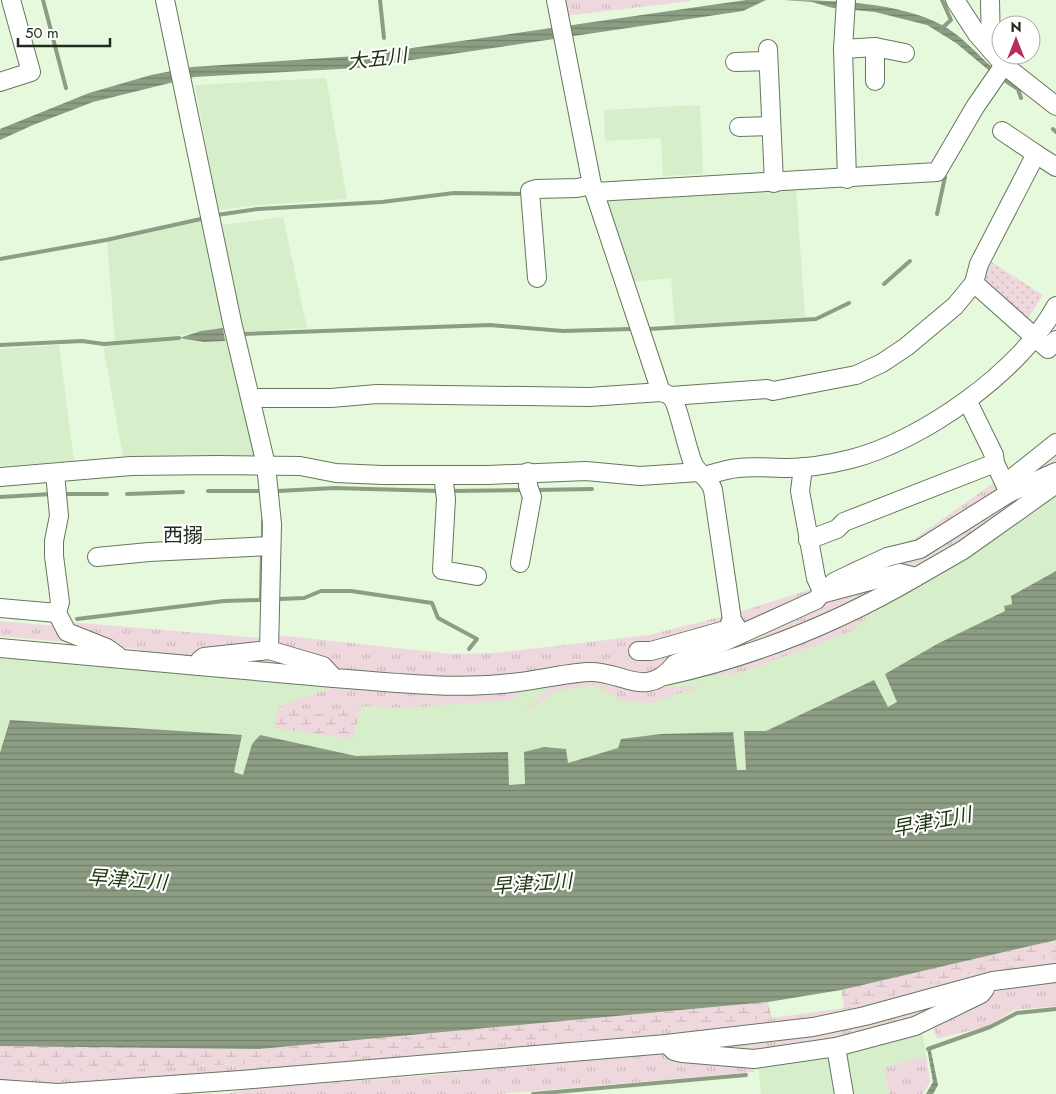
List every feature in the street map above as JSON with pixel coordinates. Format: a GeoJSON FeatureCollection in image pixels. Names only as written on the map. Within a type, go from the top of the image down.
{"type":"FeatureCollection","features":[{"type":"Feature","properties":{"kind":"street"},"geometry":{"type":"LineString","coordinates":[[0,3],[11,0],[31,72],[0,82]]}},
{"type":"Feature","properties":{"kind":"street"},"geometry":{"type":"LineString","coordinates":[[165,0],[177,64],[266,465],[271,498],[272,546],[269,650]]}},
{"type":"Feature","properties":{"kind":"street"},"geometry":{"type":"LineString","coordinates":[[556,0],[594,189],[666,394],[675,403],[686,446],[694,466],[710,480],[713,490],[736,627]]}},
{"type":"Feature","properties":{"kind":"street"},"geometry":{"type":"LineString","coordinates":[[954,0],[977,34],[991,50]]}},
{"type":"Feature","properties":{"kind":"street"},"geometry":{"type":"LineString","coordinates":[[990,0],[991,50]]}},
{"type":"Feature","properties":{"kind":"street"},"geometry":{"type":"LineString","coordinates":[[845,7],[842,49],[848,178]]}},
{"type":"Feature","properties":{"kind":"street"},"geometry":{"type":"LineString","coordinates":[[842,49],[875,47],[905,53]]}},
{"type":"Feature","properties":{"kind":"street"},"geometry":{"type":"LineString","coordinates":[[875,47],[875,81]]}},
{"type":"Feature","properties":{"kind":"street"},"geometry":{"type":"LineString","coordinates":[[735,62],[768,55],[774,183]]}},
{"type":"Feature","properties":{"kind":"street"},"geometry":{"type":"LineString","coordinates":[[996,65],[999,72],[1056,106]]}},
{"type":"Feature","properties":{"kind":"street"},"geometry":{"type":"LineString","coordinates":[[537,278],[530,191],[536,188],[594,189],[774,183],[937,172],[975,106],[999,72]]}},
{"type":"Feature","properties":{"kind":"street"},"geometry":{"type":"LineString","coordinates":[[739,127],[771,126]]}},
{"type":"Feature","properties":{"kind":"street"},"geometry":{"type":"LineString","coordinates":[[1002,131],[1056,167]]}},
{"type":"Feature","properties":{"kind":"street"},"geometry":{"type":"LineString","coordinates":[[250,398],[331,398],[377,394],[589,397],[767,389],[773,391],[856,375],[906,348],[949,312],[974,284],[979,264],[1036,154]]}},
{"type":"Feature","properties":{"kind":"street"},"geometry":{"type":"LineString","coordinates":[[974,284],[1035,335],[1036,339],[1048,349],[1056,340]]}},
{"type":"Feature","properties":{"kind":"street"},"geometry":{"type":"LineString","coordinates":[[0,478],[56,486],[131,466],[266,465],[300,466],[336,473],[444,485],[488,475],[528,483],[586,471],[640,476],[702,474],[738,468],[803,467],[851,459],[889,446],[933,423],[967,400],[1018,356],[1056,306]]}},
{"type":"Feature","properties":{"kind":"street"},"geometry":{"type":"LineString","coordinates":[[967,400],[1008,488]]}},
{"type":"Feature","properties":{"kind":"street"},"geometry":{"type":"LineString","coordinates":[[638,651],[651,651],[736,627],[816,600],[821,591],[887,557],[920,549],[1008,488],[1056,443]]}},
{"type":"Feature","properties":{"kind":"street"},"geometry":{"type":"LineString","coordinates":[[808,540],[837,529],[844,522],[995,463]]}},
{"type":"Feature","properties":{"kind":"street"},"geometry":{"type":"LineString","coordinates":[[803,467],[800,492],[808,540],[821,591]]}},
{"type":"Feature","properties":{"kind":"street"},"geometry":{"type":"LineString","coordinates":[[1008,488],[1056,472]]}},
{"type":"Feature","properties":{"kind":"street"},"geometry":{"type":"LineString","coordinates":[[520,563],[532,497],[528,483]]}},
{"type":"Feature","properties":{"kind":"street"},"geometry":{"type":"LineString","coordinates":[[0,648],[432,686],[500,684],[589,672],[605,674],[626,681],[646,682],[664,676],[704,668],[764,648],[851,610],[963,550],[1056,484]]}},
{"type":"Feature","properties":{"kind":"street"},"geometry":{"type":"LineString","coordinates":[[444,485],[442,570],[477,576]]}},
{"type":"Feature","properties":{"kind":"street"},"geometry":{"type":"LineString","coordinates":[[56,486],[59,516],[54,541],[54,556],[60,602],[56,613]]}},
{"type":"Feature","properties":{"kind":"street"},"geometry":{"type":"LineString","coordinates":[[97,557],[149,552],[272,546]]}},
{"type":"Feature","properties":{"kind":"street"},"geometry":{"type":"LineString","coordinates":[[821,591],[900,573],[916,576]]}},
{"type":"Feature","properties":{"kind":"street"},"geometry":{"type":"LineString","coordinates":[[0,608],[56,613]]}},
{"type":"Feature","properties":{"kind":"street"},"geometry":{"type":"LineString","coordinates":[[56,613],[67,632],[107,648],[120,658]]}},
{"type":"Feature","properties":{"kind":"street"},"geometry":{"type":"LineString","coordinates":[[664,676],[674,664],[736,627]]}},
{"type":"Feature","properties":{"kind":"street"},"geometry":{"type":"LineString","coordinates":[[199,666],[200,660],[204,657],[269,650],[323,666],[334,678]]}},
{"type":"Feature","properties":{"kind":"street"},"geometry":{"type":"LineString","coordinates":[[0,1089],[59,1093],[241,1080],[666,1044],[813,1027],[865,1016],[993,981],[1056,973]]}},
{"type":"Feature","properties":{"kind":"street"},"geometry":{"type":"LineString","coordinates":[[666,1044],[674,1051],[682,1053],[754,1059],[836,1047],[915,1026],[981,994],[993,981]]}},
{"type":"Feature","properties":{"kind":"street"},"geometry":{"type":"LineString","coordinates":[[836,1047],[844,1094]]}},
{"type":"Feature","properties":{"kind":"street"},"geometry":{"type":"LineString","coordinates":[[200,1094],[241,1080]]}},
{"type":"Feature","properties":{"kind":"shaded area"},"geometry":{"type":"Polygon","coordinates":[[[326,78],[347,199],[258,205],[218,210],[195,85],[326,78]]]}},
{"type":"Feature","properties":{"kind":"shaded area"},"geometry":{"type":"Polygon","coordinates":[[[700,105],[703,174],[663,176],[661,138],[605,141],[604,110],[700,105]]]}},
{"type":"Feature","properties":{"kind":"shaded area"},"geometry":{"type":"Polygon","coordinates":[[[796,188],[805,317],[675,325],[671,278],[629,282],[602,198],[796,188]]]}},
{"type":"Feature","properties":{"kind":"shaded area"},"geometry":{"type":"Polygon","coordinates":[[[283,217],[307,328],[243,332],[221,225],[283,217]]]}},
{"type":"Feature","properties":{"kind":"shaded area"},"geometry":{"type":"Polygon","coordinates":[[[202,221],[224,327],[177,336],[115,341],[107,242],[202,221]]]}},
{"type":"Feature","properties":{"kind":"shaded area"},"geometry":{"type":"Polygon","coordinates":[[[226,336],[258,459],[124,462],[103,345],[226,336]]]}},
{"type":"Feature","properties":{"kind":"shaded area"},"geometry":{"type":"Polygon","coordinates":[[[59,345],[74,461],[0,466],[0,349],[59,345]]]}},
{"type":"Feature","properties":{"kind":"shaded area"},"geometry":{"type":"Polygon","coordinates":[[[1056,493],[1056,762],[0,847],[0,654],[596,676],[626,688],[753,659],[1056,493]]]}},
{"type":"Feature","properties":{"kind":"shaded area"},"geometry":{"type":"Polygon","coordinates":[[[922,1028],[926,1056],[884,1067],[889,1094],[848,1094],[840,1055],[922,1028]]]}},
{"type":"Feature","properties":{"kind":"shaded area"},"geometry":{"type":"Polygon","coordinates":[[[833,1054],[839,1094],[761,1094],[758,1064],[833,1054]]]}},
{"type":"Feature","properties":{"kind":"green space"},"geometry":{"type":"Polygon","coordinates":[[[562,0],[691,0],[691,1],[565,16],[562,0]]]}},
{"type":"Feature","properties":{"kind":"green space"},"geometry":{"type":"Polygon","coordinates":[[[990,261],[1043,295],[1024,324],[976,283],[990,261]]]}},
{"type":"Feature","properties":{"kind":"green space"},"geometry":{"type":"Polygon","coordinates":[[[1056,457],[1056,475],[997,519],[841,607],[766,641],[634,676],[435,680],[160,658],[136,649],[0,636],[0,621],[55,626],[69,622],[259,638],[277,635],[452,654],[495,653],[649,635],[736,613],[809,590],[850,562],[914,539],[998,480],[1022,482],[1056,457]]]}},
{"type":"Feature","properties":{"kind":"green space"},"geometry":{"type":"Polygon","coordinates":[[[885,600],[852,631],[738,674],[685,678],[885,600]]]}},
{"type":"Feature","properties":{"kind":"green space"},"geometry":{"type":"Polygon","coordinates":[[[596,676],[646,688],[702,686],[651,703],[621,701],[597,685],[559,690],[522,713],[557,681],[596,676]]]}},
{"type":"Feature","properties":{"kind":"green space"},"geometry":{"type":"Polygon","coordinates":[[[343,684],[526,686],[513,700],[405,708],[361,706],[317,714],[279,706],[343,684]]]}},
{"type":"Feature","properties":{"kind":"green space"},"geometry":{"type":"Polygon","coordinates":[[[279,706],[317,714],[361,706],[353,739],[274,728],[279,706]]]}},
{"type":"Feature","properties":{"kind":"green space"},"geometry":{"type":"Polygon","coordinates":[[[1056,940],[1056,957],[989,968],[844,1008],[841,990],[1056,940]]]}},
{"type":"Feature","properties":{"kind":"green space"},"geometry":{"type":"Polygon","coordinates":[[[1056,957],[1056,967],[844,1015],[749,1029],[270,1072],[46,1085],[0,1081],[0,1069],[55,1072],[308,1061],[772,1018],[844,1008],[989,968],[1056,957]]]}},
{"type":"Feature","properties":{"kind":"green space"},"geometry":{"type":"Polygon","coordinates":[[[1056,981],[1056,1006],[1014,1010],[988,1026],[937,1039],[932,1023],[1004,988],[1056,981]]]}},
{"type":"Feature","properties":{"kind":"green space"},"geometry":{"type":"Polygon","coordinates":[[[968,993],[911,1025],[816,1045],[744,1054],[681,1047],[968,993]]]}},
{"type":"Feature","properties":{"kind":"green space"},"geometry":{"type":"Polygon","coordinates":[[[768,1002],[772,1018],[308,1061],[55,1072],[0,1069],[0,1035],[507,1025],[768,1002]]]}},
{"type":"Feature","properties":{"kind":"green space"},"geometry":{"type":"Polygon","coordinates":[[[653,1051],[671,1056],[755,1066],[754,1072],[499,1094],[228,1094],[247,1089],[432,1075],[653,1051]]]}},
{"type":"Feature","properties":{"kind":"green space"},"geometry":{"type":"Polygon","coordinates":[[[926,1056],[930,1082],[923,1094],[889,1094],[884,1067],[926,1056]]]}},
{"type":"Feature","properties":{"kind":"water","name":"大五川"},"geometry":{"type":"Polygon","coordinates":[[[746,0],[766,0],[743,11],[357,68],[194,77],[93,102],[0,140],[0,129],[89,93],[151,75],[192,67],[356,56],[746,0]]]}},
{"type":"Feature","properties":{"kind":"water"},"geometry":{"type":"Polygon","coordinates":[[[784,0],[865,4],[906,11],[925,17],[942,25],[956,35],[995,70],[992,73],[956,43],[927,25],[875,12],[833,8],[812,2],[784,0]]]}},
{"type":"Feature","properties":{"kind":"water"},"geometry":{"type":"Polygon","coordinates":[[[223,328],[225,341],[204,342],[179,338],[201,331],[223,328]]]}},
{"type":"Feature","properties":{"kind":"water","name":"早津江川"},"geometry":{"type":"Polygon","coordinates":[[[1056,571],[1056,940],[841,990],[768,1002],[259,1049],[0,1046],[0,753],[10,720],[242,735],[234,772],[243,775],[252,744],[260,735],[356,756],[508,752],[509,785],[525,784],[524,752],[544,747],[566,749],[568,763],[618,748],[621,739],[661,734],[733,732],[737,770],[746,770],[744,731],[766,731],[874,680],[888,707],[897,702],[885,674],[939,643],[1005,611],[1004,606],[1012,604],[1011,596],[1056,571]]]}},
{"type":"Feature","properties":{"kind":"water"},"geometry":{"type":"Polygon","coordinates":[[[930,1046],[938,1085],[933,1094],[926,1094],[933,1082],[927,1048],[930,1046]]]}},
{"type":"Feature","properties":{"kind":"waterway"},"geometry":{"type":"LineString","coordinates":[[43,0],[66,88]]}},
{"type":"Feature","properties":{"kind":"waterway","name":"大五川"},"geometry":{"type":"LineString","coordinates":[[380,0],[384,38]]}},
{"type":"Feature","properties":{"kind":"waterway"},"geometry":{"type":"LineString","coordinates":[[941,29],[951,20],[942,0]]}},
{"type":"Feature","properties":{"kind":"waterway"},"geometry":{"type":"LineString","coordinates":[[1000,77],[1018,89],[1021,98]]}},
{"type":"Feature","properties":{"kind":"waterway"},"geometry":{"type":"LineString","coordinates":[[1053,129],[1056,132]]}},
{"type":"Feature","properties":{"kind":"waterway"},"geometry":{"type":"LineString","coordinates":[[937,214],[945,177],[939,178]]}},
{"type":"Feature","properties":{"kind":"waterway"},"geometry":{"type":"LineString","coordinates":[[217,215],[258,209],[382,202],[454,193],[523,194]]}},
{"type":"Feature","properties":{"kind":"waterway"},"geometry":{"type":"LineString","coordinates":[[0,259],[106,240],[201,219]]}},
{"type":"Feature","properties":{"kind":"waterway"},"geometry":{"type":"LineString","coordinates":[[884,284],[910,261]]}},
{"type":"Feature","properties":{"kind":"waterway"},"geometry":{"type":"LineString","coordinates":[[649,329],[816,319],[849,303]]}},
{"type":"Feature","properties":{"kind":"waterway"},"geometry":{"type":"LineString","coordinates":[[242,334],[490,325],[563,331],[631,329]]}},
{"type":"Feature","properties":{"kind":"waterway"},"geometry":{"type":"LineString","coordinates":[[0,345],[82,341],[104,344],[179,338]]}},
{"type":"Feature","properties":{"kind":"waterway"},"geometry":{"type":"LineString","coordinates":[[278,491],[334,488],[440,491]]}},
{"type":"Feature","properties":{"kind":"waterway"},"geometry":{"type":"LineString","coordinates":[[535,490],[592,489]]}},
{"type":"Feature","properties":{"kind":"waterway"},"geometry":{"type":"LineString","coordinates":[[450,491],[525,490]]}},
{"type":"Feature","properties":{"kind":"waterway"},"geometry":{"type":"LineString","coordinates":[[208,491],[263,491]]}},
{"type":"Feature","properties":{"kind":"waterway"},"geometry":{"type":"LineString","coordinates":[[127,494],[183,492]]}},
{"type":"Feature","properties":{"kind":"waterway"},"geometry":{"type":"LineString","coordinates":[[0,497],[52,494]]}},
{"type":"Feature","properties":{"kind":"waterway"},"geometry":{"type":"LineString","coordinates":[[62,494],[107,494]]}},
{"type":"Feature","properties":{"kind":"waterway"},"geometry":{"type":"LineString","coordinates":[[263,520],[263,541]]}},
{"type":"Feature","properties":{"kind":"waterway"},"geometry":{"type":"LineString","coordinates":[[261,600],[262,551]]}},
{"type":"Feature","properties":{"kind":"waterway"},"geometry":{"type":"LineString","coordinates":[[280,599],[304,598],[321,591],[351,591],[432,603],[438,618],[477,639],[469,649]]}},
{"type":"Feature","properties":{"kind":"waterway"},"geometry":{"type":"LineString","coordinates":[[77,619],[224,601],[260,600]]}},
{"type":"Feature","properties":{"kind":"waterway"},"geometry":{"type":"LineString","coordinates":[[928,1049],[990,1027],[1017,1013],[1056,1009]]}},
{"type":"Feature","properties":{"kind":"waterway"},"geometry":{"type":"LineString","coordinates":[[533,1094],[746,1075]]}},
{"type":"Feature","properties":{"kind":"district","name":"西搦"},"geometry":{"type":"Point","coordinates":[183,535]}}]}
